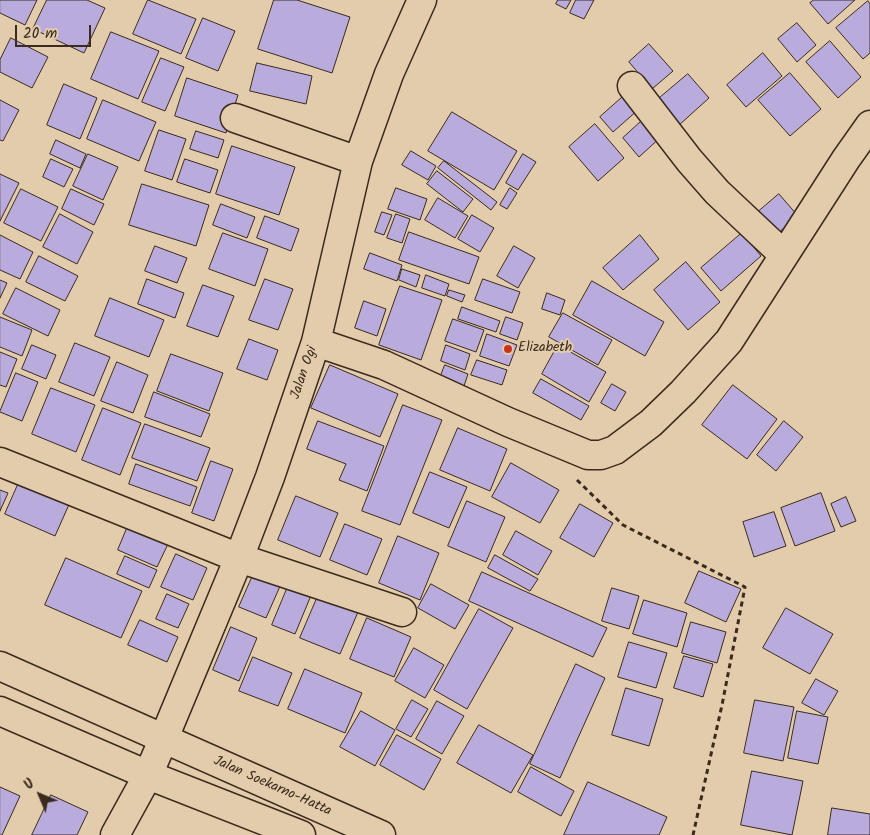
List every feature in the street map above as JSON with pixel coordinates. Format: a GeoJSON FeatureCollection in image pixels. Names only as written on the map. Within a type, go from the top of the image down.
{"type":"FeatureCollection","features":[{"type":"Feature","properties":{"kind":"main road","name":"Jalan Ogi"},"geometry":{"type":"LineString","coordinates":[[164,738],[239,558],[270,477],[316,342],[358,161],[389,74],[422,0]]}},
{"type":"Feature","properties":{"kind":"main road"},"geometry":{"type":"LineString","coordinates":[[632,86],[689,160],[717,192],[784,255]]}},
{"type":"Feature","properties":{"kind":"main road"},"geometry":{"type":"LineString","coordinates":[[235,118],[358,161]]}},
{"type":"Feature","properties":{"kind":"main road"},"geometry":{"type":"LineString","coordinates":[[316,342],[384,365],[508,422],[588,455],[601,455],[615,450],[651,423],[715,358],[729,341],[870,125]]}},
{"type":"Feature","properties":{"kind":"main road"},"geometry":{"type":"LineString","coordinates":[[0,462],[239,558],[402,612]]}},
{"type":"Feature","properties":{"kind":"main road","name":"Jalan Soekarno-Hatta"},"geometry":{"type":"LineString","coordinates":[[0,666],[381,835]]}},
{"type":"Feature","properties":{"kind":"main road"},"geometry":{"type":"LineString","coordinates":[[0,712],[148,775],[301,835]]}},
{"type":"Feature","properties":{"kind":"main road"},"geometry":{"type":"LineString","coordinates":[[115,835],[148,775],[164,738]]}},
{"type":"Feature","properties":{"kind":"path"},"geometry":{"type":"LineString","coordinates":[[574,477],[622,525],[745,587],[722,705],[693,835]]}},
{"type":"Feature","properties":{"kind":"building"},"geometry":{"type":"Polygon","coordinates":[[[0,0],[37,0],[25,25],[0,13],[0,0]]]}},
{"type":"Feature","properties":{"kind":"building"},"geometry":{"type":"Polygon","coordinates":[[[47,0],[87,0],[105,8],[84,53],[33,29],[47,0]]]}},
{"type":"Feature","properties":{"kind":"building"},"geometry":{"type":"Polygon","coordinates":[[[148,0],[196,19],[181,54],[133,34],[148,0]]]}},
{"type":"Feature","properties":{"kind":"building"},"geometry":{"type":"Polygon","coordinates":[[[274,0],[297,0],[350,17],[332,73],[258,49],[274,0]]]}},
{"type":"Feature","properties":{"kind":"building"},"geometry":{"type":"Polygon","coordinates":[[[558,0],[571,0],[566,9],[556,4],[558,0]]]}},
{"type":"Feature","properties":{"kind":"building"},"geometry":{"type":"Polygon","coordinates":[[[576,0],[594,0],[584,19],[570,13],[576,0]]]}},
{"type":"Feature","properties":{"kind":"building"},"geometry":{"type":"Polygon","coordinates":[[[814,0],[855,0],[828,24],[810,3],[814,0]]]}},
{"type":"Feature","properties":{"kind":"building"},"geometry":{"type":"Polygon","coordinates":[[[868,1],[870,4],[870,53],[863,59],[836,28],[868,1]]]}},
{"type":"Feature","properties":{"kind":"building"},"geometry":{"type":"Polygon","coordinates":[[[203,18],[235,31],[218,71],[186,58],[203,18]]]}},
{"type":"Feature","properties":{"kind":"building"},"geometry":{"type":"Polygon","coordinates":[[[797,23],[816,45],[797,62],[778,39],[797,23]]]}},
{"type":"Feature","properties":{"kind":"building"},"geometry":{"type":"Polygon","coordinates":[[[111,32],[159,51],[138,99],[91,79],[111,32]]]}},
{"type":"Feature","properties":{"kind":"building"},"geometry":{"type":"Polygon","coordinates":[[[11,38],[48,57],[32,88],[0,72],[0,60],[11,38]]]}},
{"type":"Feature","properties":{"kind":"building"},"geometry":{"type":"Polygon","coordinates":[[[830,41],[861,77],[838,98],[806,62],[830,41]]]}},
{"type":"Feature","properties":{"kind":"building"},"geometry":{"type":"Polygon","coordinates":[[[649,44],[673,71],[652,89],[629,62],[649,44]]]}},
{"type":"Feature","properties":{"kind":"building"},"geometry":{"type":"Polygon","coordinates":[[[763,53],[782,76],[746,107],[727,85],[763,53]]]}},
{"type":"Feature","properties":{"kind":"building"},"geometry":{"type":"Polygon","coordinates":[[[161,58],[184,67],[165,111],[142,102],[161,58]]]}},
{"type":"Feature","properties":{"kind":"building"},"geometry":{"type":"Polygon","coordinates":[[[257,63],[312,76],[306,104],[250,91],[257,63]]]}},
{"type":"Feature","properties":{"kind":"building"},"geometry":{"type":"Polygon","coordinates":[[[790,73],[821,109],[790,136],[758,100],[790,73]]]}},
{"type":"Feature","properties":{"kind":"building"},"geometry":{"type":"Polygon","coordinates":[[[688,74],[709,98],[678,126],[656,101],[688,74]]]}},
{"type":"Feature","properties":{"kind":"building"},"geometry":{"type":"Polygon","coordinates":[[[187,78],[238,95],[226,133],[175,116],[187,78]]]}},
{"type":"Feature","properties":{"kind":"building"},"geometry":{"type":"Polygon","coordinates":[[[64,84],[97,98],[80,139],[47,125],[64,84]]]}},
{"type":"Feature","properties":{"kind":"building"},"geometry":{"type":"Polygon","coordinates":[[[626,94],[639,109],[613,132],[600,117],[626,94]]]}},
{"type":"Feature","properties":{"kind":"building"},"geometry":{"type":"Polygon","coordinates":[[[0,100],[19,110],[3,141],[0,140],[0,100]]]}},
{"type":"Feature","properties":{"kind":"building"},"geometry":{"type":"Polygon","coordinates":[[[103,100],[156,122],[139,161],[87,139],[103,100]]]}},
{"type":"Feature","properties":{"kind":"building"},"geometry":{"type":"Polygon","coordinates":[[[452,112],[517,151],[494,190],[428,151],[452,112]]]}},
{"type":"Feature","properties":{"kind":"building"},"geometry":{"type":"Polygon","coordinates":[[[646,117],[662,136],[639,157],[623,138],[646,117]]]}},
{"type":"Feature","properties":{"kind":"building"},"geometry":{"type":"Polygon","coordinates":[[[595,124],[624,158],[598,181],[569,147],[595,124]]]}},
{"type":"Feature","properties":{"kind":"building"},"geometry":{"type":"Polygon","coordinates":[[[159,130],[186,139],[172,180],[145,171],[159,130]]]}},
{"type":"Feature","properties":{"kind":"building"},"geometry":{"type":"Polygon","coordinates":[[[196,131],[224,140],[218,158],[190,149],[196,131]]]}},
{"type":"Feature","properties":{"kind":"building"},"geometry":{"type":"Polygon","coordinates":[[[56,140],[86,154],[80,168],[50,154],[56,140]]]}},
{"type":"Feature","properties":{"kind":"building"},"geometry":{"type":"Polygon","coordinates":[[[232,146],[295,167],[279,215],[216,194],[232,146]]]}},
{"type":"Feature","properties":{"kind":"building"},"geometry":{"type":"Polygon","coordinates":[[[411,151],[436,166],[428,180],[402,165],[411,151]]]}},
{"type":"Feature","properties":{"kind":"building"},"geometry":{"type":"Polygon","coordinates":[[[88,154],[118,167],[103,200],[73,186],[88,154]]]}},
{"type":"Feature","properties":{"kind":"building"},"geometry":{"type":"Polygon","coordinates":[[[523,154],[536,162],[518,190],[506,183],[523,154]]]}},
{"type":"Feature","properties":{"kind":"building"},"geometry":{"type":"Polygon","coordinates":[[[51,159],[73,169],[64,187],[43,177],[51,159]]]}},
{"type":"Feature","properties":{"kind":"building"},"geometry":{"type":"Polygon","coordinates":[[[185,159],[218,170],[210,193],[177,182],[185,159]]]}},
{"type":"Feature","properties":{"kind":"building"},"geometry":{"type":"Polygon","coordinates":[[[444,161],[497,202],[491,210],[438,168],[444,161]]]}},
{"type":"Feature","properties":{"kind":"building"},"geometry":{"type":"Polygon","coordinates":[[[437,171],[473,199],[463,212],[427,184],[437,171]]]}},
{"type":"Feature","properties":{"kind":"building"},"geometry":{"type":"Polygon","coordinates":[[[0,174],[19,183],[0,221],[0,174]]]}},
{"type":"Feature","properties":{"kind":"building"},"geometry":{"type":"Polygon","coordinates":[[[142,184],[209,205],[196,246],[129,225],[142,184]]]}},
{"type":"Feature","properties":{"kind":"building"},"geometry":{"type":"Polygon","coordinates":[[[396,188],[427,199],[420,220],[388,209],[396,188]]]}},
{"type":"Feature","properties":{"kind":"building"},"geometry":{"type":"Polygon","coordinates":[[[510,188],[517,193],[507,209],[500,205],[510,188]]]}},
{"type":"Feature","properties":{"kind":"building"},"geometry":{"type":"Polygon","coordinates":[[[21,189],[58,207],[41,241],[4,223],[21,189]]]}},
{"type":"Feature","properties":{"kind":"building"},"geometry":{"type":"Polygon","coordinates":[[[71,189],[104,204],[94,225],[62,209],[71,189]]]}},
{"type":"Feature","properties":{"kind":"building"},"geometry":{"type":"Polygon","coordinates":[[[779,194],[798,216],[777,234],[758,212],[779,194]]]}},
{"type":"Feature","properties":{"kind":"building"},"geometry":{"type":"Polygon","coordinates":[[[438,198],[468,216],[455,238],[425,220],[438,198]]]}},
{"type":"Feature","properties":{"kind":"building"},"geometry":{"type":"Polygon","coordinates":[[[221,204],[255,217],[247,238],[213,225],[221,204]]]}},
{"type":"Feature","properties":{"kind":"building"},"geometry":{"type":"Polygon","coordinates":[[[382,212],[392,215],[384,235],[375,232],[382,212]]]}},
{"type":"Feature","properties":{"kind":"building"},"geometry":{"type":"Polygon","coordinates":[[[60,214],[93,232],[77,264],[43,247],[60,214]]]}},
{"type":"Feature","properties":{"kind":"building"},"geometry":{"type":"Polygon","coordinates":[[[396,214],[410,219],[402,243],[387,238],[396,214]]]}},
{"type":"Feature","properties":{"kind":"building"},"geometry":{"type":"Polygon","coordinates":[[[472,215],[494,228],[480,252],[458,239],[472,215]]]}},
{"type":"Feature","properties":{"kind":"building"},"geometry":{"type":"Polygon","coordinates":[[[265,216],[299,229],[291,251],[257,238],[265,216]]]}},
{"type":"Feature","properties":{"kind":"building"},"geometry":{"type":"Polygon","coordinates":[[[409,232],[479,257],[469,284],[399,260],[409,232]]]}},
{"type":"Feature","properties":{"kind":"building"},"geometry":{"type":"Polygon","coordinates":[[[223,233],[268,249],[255,286],[209,269],[223,233]]]}},
{"type":"Feature","properties":{"kind":"building"},"geometry":{"type":"Polygon","coordinates":[[[742,233],[761,256],[721,291],[701,268],[742,233]]]}},
{"type":"Feature","properties":{"kind":"building"},"geometry":{"type":"Polygon","coordinates":[[[0,235],[33,252],[20,279],[0,270],[0,235]]]}},
{"type":"Feature","properties":{"kind":"building"},"geometry":{"type":"Polygon","coordinates":[[[640,235],[659,259],[623,290],[603,268],[640,235]]]}},
{"type":"Feature","properties":{"kind":"building"},"geometry":{"type":"Polygon","coordinates":[[[155,246],[187,258],[177,283],[145,271],[155,246]]]}},
{"type":"Feature","properties":{"kind":"building"},"geometry":{"type":"Polygon","coordinates":[[[514,246],[535,258],[518,288],[497,276],[514,246]]]}},
{"type":"Feature","properties":{"kind":"building"},"geometry":{"type":"Polygon","coordinates":[[[370,253],[402,265],[397,281],[364,269],[370,253]]]}},
{"type":"Feature","properties":{"kind":"building"},"geometry":{"type":"Polygon","coordinates":[[[39,256],[78,276],[65,301],[26,282],[39,256]]]}},
{"type":"Feature","properties":{"kind":"building"},"geometry":{"type":"Polygon","coordinates":[[[686,262],[720,302],[688,330],[654,290],[686,262]]]}},
{"type":"Feature","properties":{"kind":"building"},"geometry":{"type":"Polygon","coordinates":[[[402,269],[420,275],[416,287],[399,280],[402,269]]]}},
{"type":"Feature","properties":{"kind":"building"},"geometry":{"type":"Polygon","coordinates":[[[426,275],[449,284],[445,296],[422,288],[426,275]]]}},
{"type":"Feature","properties":{"kind":"building"},"geometry":{"type":"Polygon","coordinates":[[[147,279],[184,293],[175,318],[138,304],[147,279]]]}},
{"type":"Feature","properties":{"kind":"building"},"geometry":{"type":"Polygon","coordinates":[[[265,279],[293,289],[278,330],[249,320],[265,279]]]}},
{"type":"Feature","properties":{"kind":"building"},"geometry":{"type":"Polygon","coordinates":[[[483,279],[520,292],[512,313],[475,300],[483,279]]]}},
{"type":"Feature","properties":{"kind":"building"},"geometry":{"type":"Polygon","coordinates":[[[0,280],[7,283],[0,298],[0,280]]]}},
{"type":"Feature","properties":{"kind":"building"},"geometry":{"type":"Polygon","coordinates":[[[592,281],[664,322],[645,356],[573,315],[592,281]]]}},
{"type":"Feature","properties":{"kind":"building"},"geometry":{"type":"Polygon","coordinates":[[[203,285],[234,296],[218,337],[187,326],[203,285]]]}},
{"type":"Feature","properties":{"kind":"building"},"geometry":{"type":"Polygon","coordinates":[[[400,286],[442,300],[421,360],[379,345],[400,286]]]}},
{"type":"Feature","properties":{"kind":"building"},"geometry":{"type":"Polygon","coordinates":[[[16,288],[60,310],[48,336],[3,314],[16,288]]]}},
{"type":"Feature","properties":{"kind":"building"},"geometry":{"type":"Polygon","coordinates":[[[449,290],[465,295],[462,302],[447,296],[449,290]]]}},
{"type":"Feature","properties":{"kind":"building"},"geometry":{"type":"Polygon","coordinates":[[[547,293],[565,300],[560,315],[542,309],[547,293]]]}},
{"type":"Feature","properties":{"kind":"building"},"geometry":{"type":"Polygon","coordinates":[[[110,298],[164,320],[149,357],[95,336],[110,298]]]}},
{"type":"Feature","properties":{"kind":"building"},"geometry":{"type":"Polygon","coordinates":[[[364,301],[386,309],[377,336],[355,328],[364,301]]]}},
{"type":"Feature","properties":{"kind":"building"},"geometry":{"type":"Polygon","coordinates":[[[462,307],[500,321],[496,332],[458,319],[462,307]]]}},
{"type":"Feature","properties":{"kind":"building"},"geometry":{"type":"Polygon","coordinates":[[[563,313],[612,340],[598,365],[549,337],[563,313]]]}},
{"type":"Feature","properties":{"kind":"building"},"geometry":{"type":"Polygon","coordinates":[[[0,317],[32,330],[22,356],[0,347],[0,317]]]}},
{"type":"Feature","properties":{"kind":"building"},"geometry":{"type":"Polygon","coordinates":[[[506,317],[523,323],[517,340],[500,334],[506,317]]]}},
{"type":"Feature","properties":{"kind":"building"},"geometry":{"type":"Polygon","coordinates":[[[453,319],[484,330],[476,352],[445,341],[453,319]]]}},
{"type":"Feature","properties":{"kind":"building"},"geometry":{"type":"Polygon","coordinates":[[[487,334],[517,345],[509,366],[480,356],[487,334]]]}},
{"type":"Feature","properties":{"kind":"building"},"geometry":{"type":"Polygon","coordinates":[[[249,339],[278,350],[267,380],[237,369],[249,339]]]}},
{"type":"Feature","properties":{"kind":"building"},"geometry":{"type":"Polygon","coordinates":[[[75,343],[110,357],[94,396],[59,382],[75,343]]]}},
{"type":"Feature","properties":{"kind":"building"},"geometry":{"type":"Polygon","coordinates":[[[32,345],[56,355],[46,379],[22,369],[32,345]]]}},
{"type":"Feature","properties":{"kind":"building"},"geometry":{"type":"Polygon","coordinates":[[[446,345],[470,354],[465,370],[441,361],[446,345]]]}},
{"type":"Feature","properties":{"kind":"building"},"geometry":{"type":"Polygon","coordinates":[[[558,345],[606,372],[589,402],[542,374],[558,345]]]}},
{"type":"Feature","properties":{"kind":"building"},"geometry":{"type":"Polygon","coordinates":[[[0,352],[17,359],[6,387],[0,385],[0,352]]]}},
{"type":"Feature","properties":{"kind":"building"},"geometry":{"type":"Polygon","coordinates":[[[171,354],[223,373],[209,411],[157,391],[171,354]]]}},
{"type":"Feature","properties":{"kind":"building"},"geometry":{"type":"Polygon","coordinates":[[[477,360],[507,370],[502,385],[471,375],[477,360]]]}},
{"type":"Feature","properties":{"kind":"building"},"geometry":{"type":"Polygon","coordinates":[[[117,362],[148,375],[133,413],[101,401],[117,362]]]}},
{"type":"Feature","properties":{"kind":"building"},"geometry":{"type":"Polygon","coordinates":[[[330,365],[398,394],[380,437],[311,408],[330,365]]]}},
{"type":"Feature","properties":{"kind":"building"},"geometry":{"type":"Polygon","coordinates":[[[445,365],[468,374],[464,386],[440,378],[445,365]]]}},
{"type":"Feature","properties":{"kind":"building"},"geometry":{"type":"Polygon","coordinates":[[[16,373],[38,382],[22,421],[0,412],[16,373]]]}},
{"type":"Feature","properties":{"kind":"building"},"geometry":{"type":"Polygon","coordinates":[[[541,379],[589,406],[581,420],[533,393],[541,379]]]}},
{"type":"Feature","properties":{"kind":"building"},"geometry":{"type":"Polygon","coordinates":[[[612,384],[626,392],[615,411],[601,403],[612,384]]]}},
{"type":"Feature","properties":{"kind":"building"},"geometry":{"type":"Polygon","coordinates":[[[733,385],[777,419],[747,459],[702,425],[733,385]]]}},
{"type":"Feature","properties":{"kind":"building"},"geometry":{"type":"Polygon","coordinates":[[[51,388],[95,405],[76,452],[32,434],[51,388]]]}},
{"type":"Feature","properties":{"kind":"building"},"geometry":{"type":"Polygon","coordinates":[[[154,392],[210,414],[201,437],[145,417],[154,392]]]}},
{"type":"Feature","properties":{"kind":"building"},"geometry":{"type":"Polygon","coordinates":[[[403,405],[442,420],[400,525],[362,511],[403,405]]]}},
{"type":"Feature","properties":{"kind":"building"},"geometry":{"type":"Polygon","coordinates":[[[103,408],[141,423],[120,475],[82,460],[103,408]]]}},
{"type":"Feature","properties":{"kind":"building"},"geometry":{"type":"Polygon","coordinates":[[[318,421],[384,446],[367,491],[339,480],[346,464],[307,449],[318,421]]]}},
{"type":"Feature","properties":{"kind":"building"},"geometry":{"type":"Polygon","coordinates":[[[784,421],[803,437],[776,471],[757,455],[784,421]]]}},
{"type":"Feature","properties":{"kind":"building"},"geometry":{"type":"Polygon","coordinates":[[[145,424],[210,448],[197,481],[132,458],[145,424]]]}},
{"type":"Feature","properties":{"kind":"building"},"geometry":{"type":"Polygon","coordinates":[[[458,428],[507,449],[490,491],[440,470],[458,428]]]}},
{"type":"Feature","properties":{"kind":"building"},"geometry":{"type":"Polygon","coordinates":[[[211,461],[233,469],[214,521],[192,513],[211,461]]]}},
{"type":"Feature","properties":{"kind":"building"},"geometry":{"type":"Polygon","coordinates":[[[511,463],[559,490],[540,523],[492,497],[511,463]]]}},
{"type":"Feature","properties":{"kind":"building"},"geometry":{"type":"Polygon","coordinates":[[[136,464],[197,487],[190,506],[129,484],[136,464]]]}},
{"type":"Feature","properties":{"kind":"building"},"geometry":{"type":"Polygon","coordinates":[[[430,472],[467,487],[449,528],[413,513],[430,472]]]}},
{"type":"Feature","properties":{"kind":"building"},"geometry":{"type":"Polygon","coordinates":[[[21,478],[71,500],[55,536],[5,514],[21,478]]]}},
{"type":"Feature","properties":{"kind":"building"},"geometry":{"type":"Polygon","coordinates":[[[0,490],[8,493],[0,511],[0,490]]]}},
{"type":"Feature","properties":{"kind":"building"},"geometry":{"type":"Polygon","coordinates":[[[821,493],[835,531],[795,546],[781,508],[821,493]]]}},
{"type":"Feature","properties":{"kind":"building"},"geometry":{"type":"Polygon","coordinates":[[[296,496],[338,513],[320,557],[278,540],[296,496]]]}},
{"type":"Feature","properties":{"kind":"building"},"geometry":{"type":"Polygon","coordinates":[[[846,497],[856,521],[841,527],[831,504],[846,497]]]}},
{"type":"Feature","properties":{"kind":"building"},"geometry":{"type":"Polygon","coordinates":[[[467,501],[505,517],[486,562],[448,546],[467,501]]]}},
{"type":"Feature","properties":{"kind":"building"},"geometry":{"type":"Polygon","coordinates":[[[580,504],[613,523],[594,557],[560,538],[580,504]]]}},
{"type":"Feature","properties":{"kind":"building"},"geometry":{"type":"Polygon","coordinates":[[[774,512],[786,546],[754,557],[743,522],[774,512]]]}},
{"type":"Feature","properties":{"kind":"building"},"geometry":{"type":"Polygon","coordinates":[[[345,524],[382,539],[367,575],[330,560],[345,524]]]}},
{"type":"Feature","properties":{"kind":"building"},"geometry":{"type":"Polygon","coordinates":[[[128,526],[168,544],[157,567],[118,550],[128,526]]]}},
{"type":"Feature","properties":{"kind":"building"},"geometry":{"type":"Polygon","coordinates":[[[516,531],[552,551],[538,575],[503,555],[516,531]]]}},
{"type":"Feature","properties":{"kind":"building"},"geometry":{"type":"Polygon","coordinates":[[[398,536],[439,553],[420,600],[379,583],[398,536]]]}},
{"type":"Feature","properties":{"kind":"building"},"geometry":{"type":"Polygon","coordinates":[[[176,554],[207,568],[193,600],[161,587],[176,554]]]}},
{"type":"Feature","properties":{"kind":"building"},"geometry":{"type":"Polygon","coordinates":[[[495,555],[538,579],[530,591],[488,568],[495,555]]]}},
{"type":"Feature","properties":{"kind":"building"},"geometry":{"type":"Polygon","coordinates":[[[125,556],[157,570],[149,588],[117,574],[125,556]]]}},
{"type":"Feature","properties":{"kind":"building"},"geometry":{"type":"Polygon","coordinates":[[[66,558],[142,591],[121,638],[45,605],[66,558]]]}},
{"type":"Feature","properties":{"kind":"building"},"geometry":{"type":"Polygon","coordinates":[[[699,571],[741,589],[726,622],[685,603],[699,571]]]}},
{"type":"Feature","properties":{"kind":"building"},"geometry":{"type":"Polygon","coordinates":[[[482,572],[607,628],[593,657],[469,601],[482,572]]]}},
{"type":"Feature","properties":{"kind":"building"},"geometry":{"type":"Polygon","coordinates":[[[254,573],[281,584],[266,618],[239,607],[254,573]]]}},
{"type":"Feature","properties":{"kind":"building"},"geometry":{"type":"Polygon","coordinates":[[[289,584],[312,593],[295,634],[272,625],[289,584]]]}},
{"type":"Feature","properties":{"kind":"building"},"geometry":{"type":"Polygon","coordinates":[[[431,584],[469,605],[455,629],[418,608],[431,584]]]}},
{"type":"Feature","properties":{"kind":"building"},"geometry":{"type":"Polygon","coordinates":[[[612,588],[639,596],[629,629],[602,621],[612,588]]]}},
{"type":"Feature","properties":{"kind":"building"},"geometry":{"type":"Polygon","coordinates":[[[167,594],[189,604],[178,628],[156,619],[167,594]]]}},
{"type":"Feature","properties":{"kind":"building"},"geometry":{"type":"Polygon","coordinates":[[[318,596],[358,612],[340,654],[300,638],[318,596]]]}},
{"type":"Feature","properties":{"kind":"building"},"geometry":{"type":"Polygon","coordinates":[[[644,600],[687,613],[677,647],[633,634],[644,600]]]}},
{"type":"Feature","properties":{"kind":"building"},"geometry":{"type":"Polygon","coordinates":[[[786,608],[833,634],[810,674],[763,648],[786,608]]]}},
{"type":"Feature","properties":{"kind":"building"},"geometry":{"type":"Polygon","coordinates":[[[479,609],[513,628],[467,709],[434,690],[479,609]]]}},
{"type":"Feature","properties":{"kind":"building"},"geometry":{"type":"Polygon","coordinates":[[[367,618],[411,637],[394,677],[350,659],[367,618]]]}},
{"type":"Feature","properties":{"kind":"building"},"geometry":{"type":"Polygon","coordinates":[[[140,620],[178,637],[167,662],[128,645],[140,620]]]}},
{"type":"Feature","properties":{"kind":"building"},"geometry":{"type":"Polygon","coordinates":[[[691,622],[726,632],[717,663],[682,653],[691,622]]]}},
{"type":"Feature","properties":{"kind":"building"},"geometry":{"type":"Polygon","coordinates":[[[231,627],[257,638],[239,681],[213,670],[231,627]]]}},
{"type":"Feature","properties":{"kind":"building"},"geometry":{"type":"Polygon","coordinates":[[[629,642],[667,653],[656,688],[618,677],[629,642]]]}},
{"type":"Feature","properties":{"kind":"building"},"geometry":{"type":"Polygon","coordinates":[[[414,648],[444,665],[425,698],[395,681],[414,648]]]}},
{"type":"Feature","properties":{"kind":"building"},"geometry":{"type":"Polygon","coordinates":[[[684,656],[713,664],[703,697],[674,688],[684,656]]]}},
{"type":"Feature","properties":{"kind":"building"},"geometry":{"type":"Polygon","coordinates":[[[253,657],[292,673],[278,706],[239,691],[253,657]]]}},
{"type":"Feature","properties":{"kind":"building"},"geometry":{"type":"Polygon","coordinates":[[[576,664],[605,678],[560,778],[530,764],[576,664]]]}},
{"type":"Feature","properties":{"kind":"building"},"geometry":{"type":"Polygon","coordinates":[[[305,669],[362,693],[345,733],[288,709],[305,669]]]}},
{"type":"Feature","properties":{"kind":"building"},"geometry":{"type":"Polygon","coordinates":[[[816,679],[838,691],[824,715],[802,703],[816,679]]]}},
{"type":"Feature","properties":{"kind":"building"},"geometry":{"type":"Polygon","coordinates":[[[626,688],[663,699],[649,746],[612,735],[626,688]]]}},
{"type":"Feature","properties":{"kind":"building"},"geometry":{"type":"Polygon","coordinates":[[[412,700],[428,709],[411,737],[396,729],[412,700]]]}},
{"type":"Feature","properties":{"kind":"building"},"geometry":{"type":"Polygon","coordinates":[[[755,700],[794,707],[783,761],[744,753],[755,700]]]}},
{"type":"Feature","properties":{"kind":"building"},"geometry":{"type":"Polygon","coordinates":[[[437,701],[464,716],[442,754],[416,739],[437,701]]]}},
{"type":"Feature","properties":{"kind":"building"},"geometry":{"type":"Polygon","coordinates":[[[361,711],[395,730],[375,766],[340,747],[361,711]]]}},
{"type":"Feature","properties":{"kind":"building"},"geometry":{"type":"Polygon","coordinates":[[[797,711],[828,717],[818,764],[788,758],[797,711]]]}},
{"type":"Feature","properties":{"kind":"building"},"geometry":{"type":"Polygon","coordinates":[[[479,725],[533,755],[511,793],[457,763],[479,725]]]}},
{"type":"Feature","properties":{"kind":"building"},"geometry":{"type":"Polygon","coordinates":[[[397,735],[441,759],[424,790],[380,765],[397,735]]]}},
{"type":"Feature","properties":{"kind":"building"},"geometry":{"type":"Polygon","coordinates":[[[531,767],[574,791],[561,816],[518,792],[531,767]]]}},
{"type":"Feature","properties":{"kind":"building"},"geometry":{"type":"Polygon","coordinates":[[[752,771],[803,781],[792,835],[741,825],[752,771]]]}},
{"type":"Feature","properties":{"kind":"building"},"geometry":{"type":"Polygon","coordinates":[[[588,782],[667,817],[659,835],[564,835],[588,782]]]}},
{"type":"Feature","properties":{"kind":"building"},"geometry":{"type":"Polygon","coordinates":[[[0,787],[20,796],[2,835],[0,835],[0,787]]]}},
{"type":"Feature","properties":{"kind":"building"},"geometry":{"type":"Polygon","coordinates":[[[51,795],[88,812],[77,835],[32,835],[51,795]]]}},
{"type":"Feature","properties":{"kind":"building"},"geometry":{"type":"Polygon","coordinates":[[[832,808],[870,814],[870,835],[828,835],[832,808]]]}},
{"type":"Feature","properties":{"kind":"place","name":"Elizabeth"},"geometry":{"type":"Point","coordinates":[508,349]}}]}
